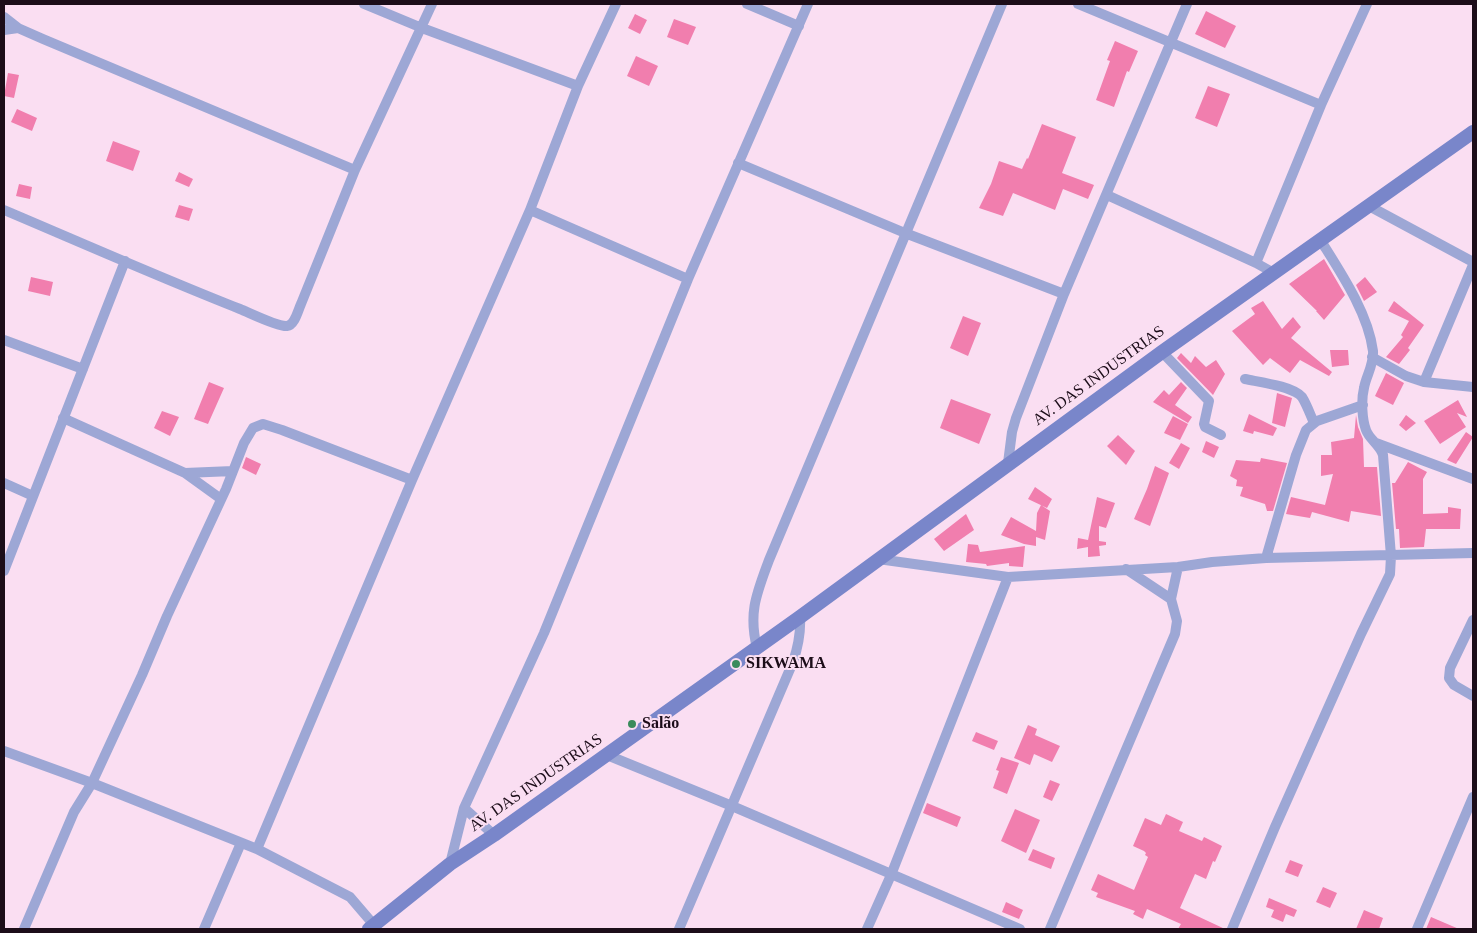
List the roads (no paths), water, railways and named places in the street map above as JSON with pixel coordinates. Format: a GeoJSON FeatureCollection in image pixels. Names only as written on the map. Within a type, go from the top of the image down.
{"type":"FeatureCollection","features":[{"type":"Feature","properties":{"kind":"main road","name":"AV. DAS INDUSTRIAS"},"geometry":{"type":"LineString","coordinates":[[371,927],[450,864],[494,835],[800,617],[1162,352],[1473,132]]}},
{"type":"Feature","properties":{"kind":"street"},"geometry":{"type":"LineString","coordinates":[[364,4],[422,28],[578,86]]}},
{"type":"Feature","properties":{"kind":"street"},"geometry":{"type":"LineString","coordinates":[[4,210],[277,324],[290,325],[301,304],[355,170],[432,4]]}},
{"type":"Feature","properties":{"kind":"street"},"geometry":{"type":"LineString","coordinates":[[257,850],[412,480],[530,210],[578,86],[616,4]]}},
{"type":"Feature","properties":{"kind":"street"},"geometry":{"type":"LineString","coordinates":[[747,4],[799,26]]}},
{"type":"Feature","properties":{"kind":"street"},"geometry":{"type":"LineString","coordinates":[[450,864],[464,808],[544,633],[688,279],[808,4]]}},
{"type":"Feature","properties":{"kind":"street"},"geometry":{"type":"LineString","coordinates":[[753,650],[753,610],[768,560],[1002,4]]}},
{"type":"Feature","properties":{"kind":"street"},"geometry":{"type":"LineString","coordinates":[[1078,4],[1321,105]]}},
{"type":"Feature","properties":{"kind":"street"},"geometry":{"type":"LineString","coordinates":[[1008,463],[1016,418],[1064,294],[1187,4]]}},
{"type":"Feature","properties":{"kind":"street"},"geometry":{"type":"LineString","coordinates":[[1256,262],[1321,105],[1367,4]]}},
{"type":"Feature","properties":{"kind":"street"},"geometry":{"type":"LineString","coordinates":[[4,17],[18,28],[355,170]]}},
{"type":"Feature","properties":{"kind":"street"},"geometry":{"type":"LineString","coordinates":[[4,30],[18,28]]}},
{"type":"Feature","properties":{"kind":"street"},"geometry":{"type":"LineString","coordinates":[[738,163],[905,233],[1064,294]]}},
{"type":"Feature","properties":{"kind":"street"},"geometry":{"type":"LineString","coordinates":[[1107,195],[1256,262],[1274,273]]}},
{"type":"Feature","properties":{"kind":"street"},"geometry":{"type":"LineString","coordinates":[[1369,206],[1473,264],[1424,382]]}},
{"type":"Feature","properties":{"kind":"street"},"geometry":{"type":"LineString","coordinates":[[530,210],[688,279]]}},
{"type":"Feature","properties":{"kind":"street"},"geometry":{"type":"LineString","coordinates":[[1232,929],[1275,827],[1361,634],[1386,586],[1390,574],[1391,556],[1384,455],[1381,448],[1366,432],[1363,405],[1364,388],[1370,373],[1372,357],[1368,333],[1356,299],[1320,241]]}},
{"type":"Feature","properties":{"kind":"street"},"geometry":{"type":"LineString","coordinates":[[4,571],[125,261]]}},
{"type":"Feature","properties":{"kind":"street"},"geometry":{"type":"LineString","coordinates":[[4,340],[83,369]]}},
{"type":"Feature","properties":{"kind":"street"},"geometry":{"type":"LineString","coordinates":[[1162,352],[1209,400],[1204,427],[1221,436]]}},
{"type":"Feature","properties":{"kind":"street"},"geometry":{"type":"LineString","coordinates":[[1372,357],[1406,376],[1424,382],[1473,387]]}},
{"type":"Feature","properties":{"kind":"street"},"geometry":{"type":"LineString","coordinates":[[1245,379],[1279,386],[1297,393],[1305,404],[1314,423]]}},
{"type":"Feature","properties":{"kind":"street"},"geometry":{"type":"LineString","coordinates":[[1266,558],[1301,440],[1309,426],[1363,405]]}},
{"type":"Feature","properties":{"kind":"street"},"geometry":{"type":"LineString","coordinates":[[64,418],[185,472],[221,499]]}},
{"type":"Feature","properties":{"kind":"street"},"geometry":{"type":"LineString","coordinates":[[24,929],[74,812],[92,783],[221,499],[244,443],[253,428],[263,424],[282,430],[412,480]]}},
{"type":"Feature","properties":{"kind":"street"},"geometry":{"type":"LineString","coordinates":[[1376,443],[1473,479]]}},
{"type":"Feature","properties":{"kind":"street"},"geometry":{"type":"LineString","coordinates":[[185,472],[233,471]]}},
{"type":"Feature","properties":{"kind":"street"},"geometry":{"type":"LineString","coordinates":[[4,483],[33,496]]}},
{"type":"Feature","properties":{"kind":"street"},"geometry":{"type":"LineString","coordinates":[[878,559],[1008,577],[1178,567],[1212,562],[1266,558],[1473,553]]}},
{"type":"Feature","properties":{"kind":"street"},"geometry":{"type":"LineString","coordinates":[[1050,929],[1175,634],[1177,621],[1171,599],[1178,567]]}},
{"type":"Feature","properties":{"kind":"street"},"geometry":{"type":"LineString","coordinates":[[1126,569],[1171,599]]}},
{"type":"Feature","properties":{"kind":"street"},"geometry":{"type":"LineString","coordinates":[[867,929],[891,875],[1008,577]]}},
{"type":"Feature","properties":{"kind":"street"},"geometry":{"type":"LineString","coordinates":[[679,929],[793,662],[801,630],[800,617]]}},
{"type":"Feature","properties":{"kind":"street"},"geometry":{"type":"LineString","coordinates":[[1473,620],[1450,668],[1449,678],[1454,685],[1473,696]]}},
{"type":"Feature","properties":{"kind":"street"},"geometry":{"type":"LineString","coordinates":[[4,751],[92,783],[257,850],[350,897],[371,927]]}},
{"type":"Feature","properties":{"kind":"street"},"geometry":{"type":"LineString","coordinates":[[607,755],[732,806],[1020,929]]}},
{"type":"Feature","properties":{"kind":"street"},"geometry":{"type":"LineString","coordinates":[[1417,929],[1473,798]]}},
{"type":"Feature","properties":{"kind":"street"},"geometry":{"type":"LineString","coordinates":[[464,808],[494,835]]}},
{"type":"Feature","properties":{"kind":"street"},"geometry":{"type":"LineString","coordinates":[[204,929],[241,844]]}},
{"type":"Feature","properties":{"kind":"place","name":"SIKWAMA"},"geometry":{"type":"Point","coordinates":[736,664]}},
{"type":"Feature","properties":{"kind":"place","name":"Salão"},"geometry":{"type":"Point","coordinates":[632,724]}}]}
